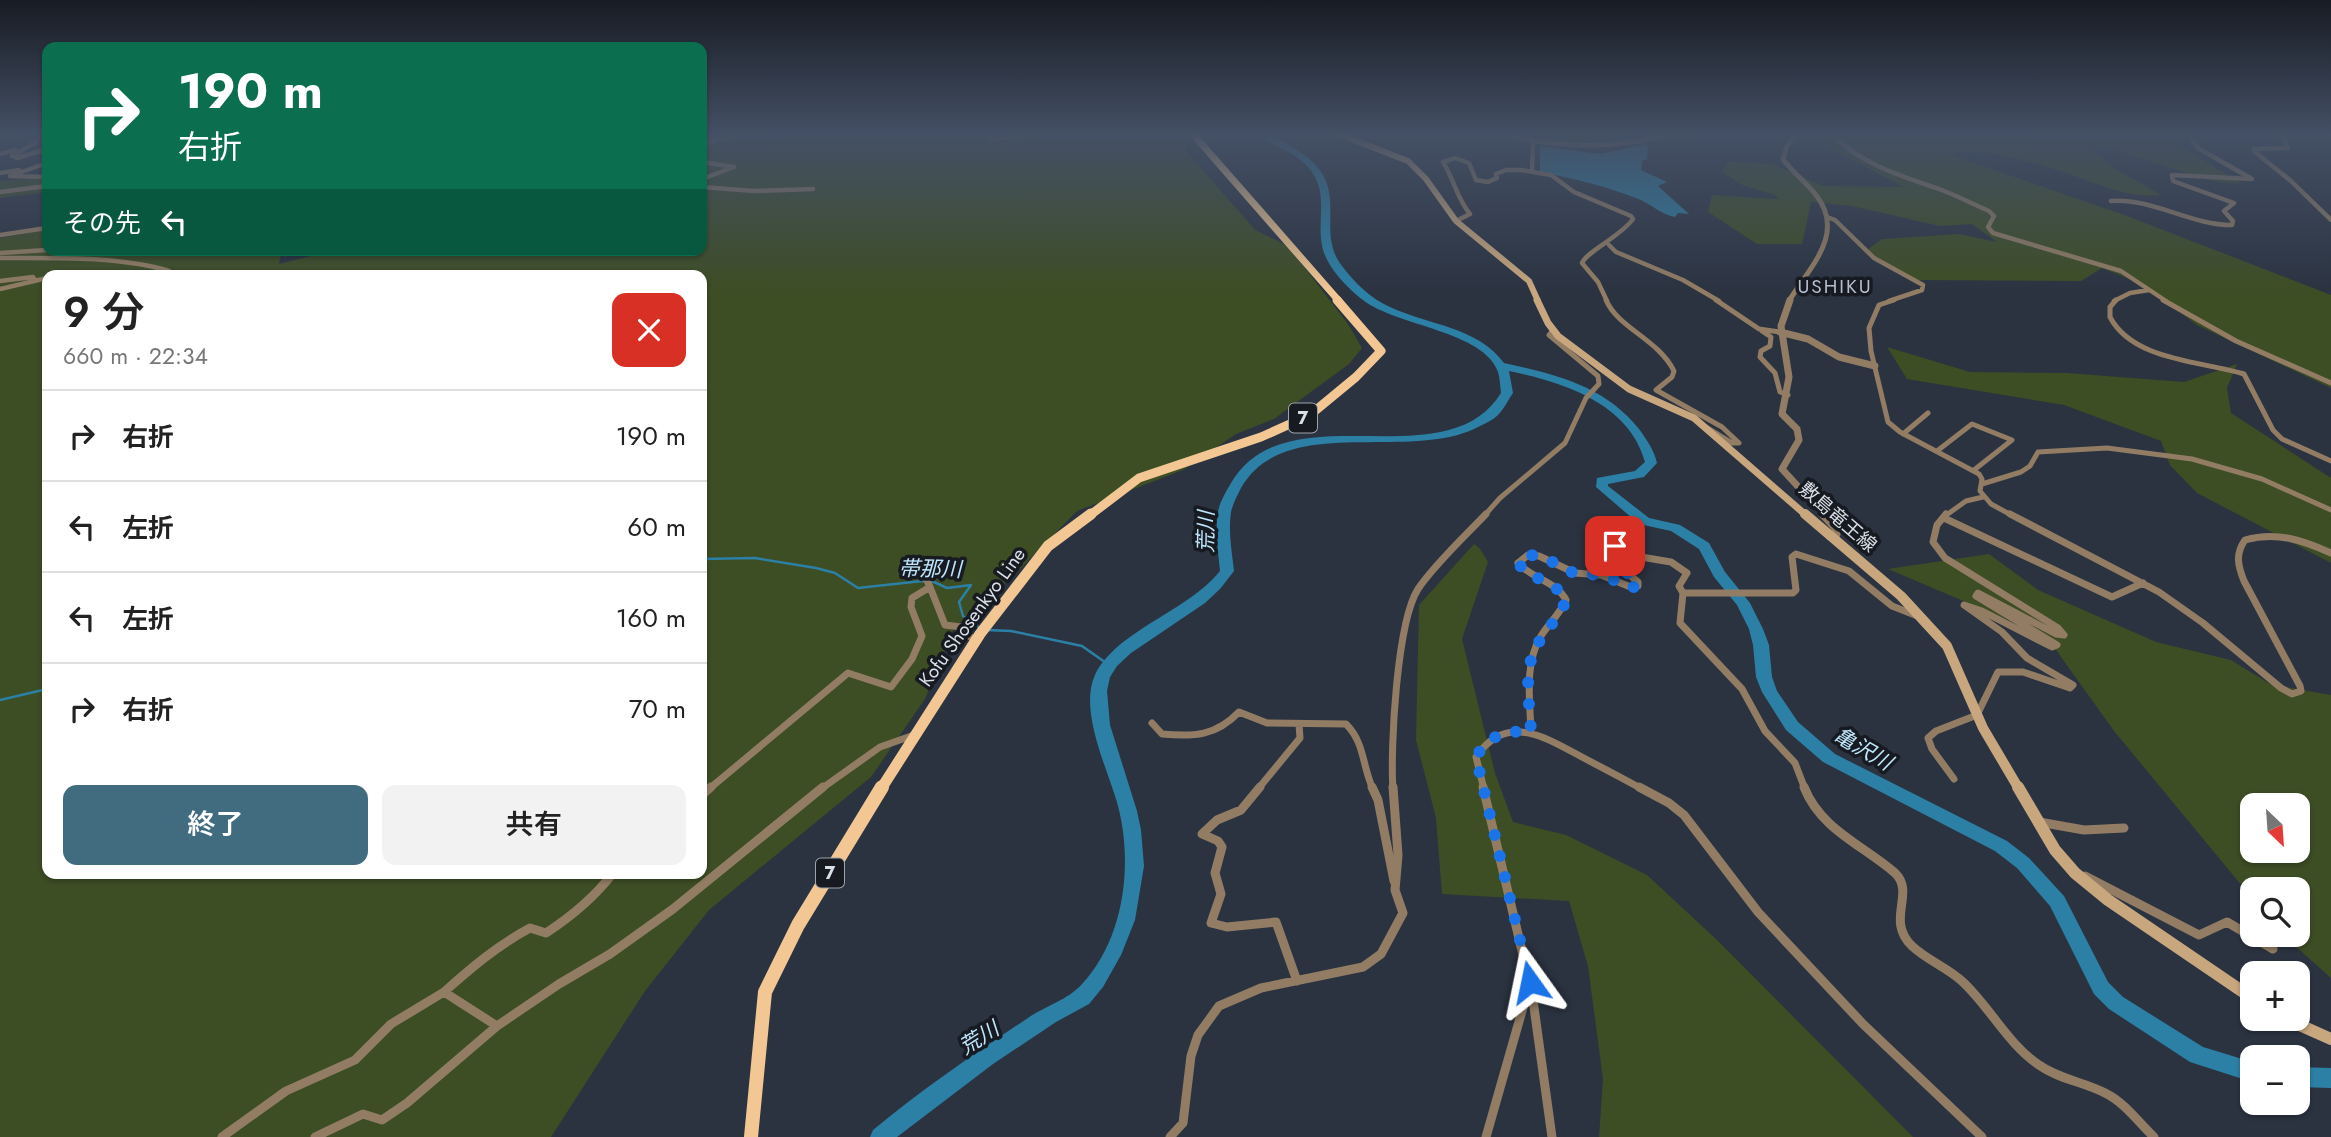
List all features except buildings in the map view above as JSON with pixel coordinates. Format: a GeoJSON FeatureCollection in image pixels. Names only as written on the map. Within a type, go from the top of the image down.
{"type":"FeatureCollection","features":[{"type":"Feature","properties":{"kind":"main road","name":"Kofu Shosenkyo Line"},"geometry":{"type":"LineString","coordinates":[[751,1137],[765,992],[798,925],[914,735],[980,634],[1048,546],[1139,478],[1261,437],[1310,415],[1356,377],[1381,351],[1367,329],[1317,278],[1240,186]]}},
{"type":"Feature","properties":{"kind":"main road","name":"敷島竜王線"},"geometry":{"type":"LineString","coordinates":[[1430,186],[1456,221],[1529,281],[1553,330],[1618,383],[1681,411],[1704,426],[1923,618],[1947,646],[1977,715],[2038,821],[2056,850],[2075,873],[2119,908],[2240,990]]}},
{"type":"Feature","properties":{"kind":"main road"},"geometry":{"type":"LineString","coordinates":[[2310,1030],[2331,1039]]}},
{"type":"Feature","properties":{"kind":"street"},"geometry":{"type":"LineString","coordinates":[[1456,186],[1460,202],[1470,214],[1456,221]]}},
{"type":"Feature","properties":{"kind":"street"},"geometry":{"type":"LineString","coordinates":[[1565,186],[1631,216],[1633,221],[1609,245],[1585,254],[1582,263],[1598,282],[1611,311],[1660,349],[1672,364],[1672,377],[1656,390],[1722,427],[1739,443],[1732,443],[1704,426]]}},
{"type":"Feature","properties":{"kind":"street"},"geometry":{"type":"LineString","coordinates":[[1808,186],[1816,195],[1827,217],[1829,238],[1824,252],[1784,312],[1780,332],[1789,370],[1788,395],[1782,414],[1797,429],[1799,440],[1782,469],[1836,528],[1836,534],[1830,536]]}},
{"type":"Feature","properties":{"kind":"street"},"geometry":{"type":"LineString","coordinates":[[1930,186],[1989,211],[1994,216],[1989,227],[1993,233],[2105,265],[2151,290],[2181,312],[2216,328],[2236,341],[2331,383]]}},
{"type":"Feature","properties":{"kind":"street"},"geometry":{"type":"LineString","coordinates":[[2111,201],[2132,202],[2202,222],[2232,225],[2233,221],[2224,211],[2234,203],[2182,186]]}},
{"type":"Feature","properties":{"kind":"street"},"geometry":{"type":"LineString","coordinates":[[2296,186],[2331,220]]}},
{"type":"Feature","properties":{"kind":"street"},"geometry":{"type":"LineString","coordinates":[[0,192],[42,187]]}},
{"type":"Feature","properties":{"kind":"street"},"geometry":{"type":"LineString","coordinates":[[707,187],[813,189]]}},
{"type":"Feature","properties":{"kind":"street"},"geometry":{"type":"LineString","coordinates":[[1827,217],[1835,219],[1874,258],[1920,283],[1924,288],[1883,302],[1876,309],[1869,328],[1888,422],[1903,434],[1974,470],[1982,480],[1980,491],[1983,497],[2000,510],[2143,583],[2203,623],[2280,688],[2299,694],[2300,686],[2247,587],[2237,555],[2245,540],[2274,535],[2287,536],[2331,554]]}},
{"type":"Feature","properties":{"kind":"street"},"geometry":{"type":"LineString","coordinates":[[0,235],[42,229]]}},
{"type":"Feature","properties":{"kind":"street"},"geometry":{"type":"LineString","coordinates":[[1609,245],[1616,253],[1683,280],[1762,329],[1771,337],[1770,346],[1760,351],[1760,357],[1775,373],[1780,392],[1788,395]]}},
{"type":"Feature","properties":{"kind":"street"},"geometry":{"type":"LineString","coordinates":[[0,255],[42,251]]}},
{"type":"Feature","properties":{"kind":"street"},"geometry":{"type":"LineString","coordinates":[[0,255],[152,266],[166,270]]}},
{"type":"Feature","properties":{"kind":"street"},"geometry":{"type":"LineString","coordinates":[[0,281],[26,277],[33,277],[35,280]]}},
{"type":"Feature","properties":{"kind":"street"},"geometry":{"type":"LineString","coordinates":[[0,289],[31,284],[42,279]]}},
{"type":"Feature","properties":{"kind":"street"},"geometry":{"type":"LineString","coordinates":[[2151,290],[2125,294],[2110,305],[2110,320],[2118,329],[2153,350],[2244,374],[2273,430],[2282,439],[2331,461]]}},
{"type":"Feature","properties":{"kind":"street"},"geometry":{"type":"LineString","coordinates":[[1762,329],[1808,339],[1839,357],[1875,366]]}},
{"type":"Feature","properties":{"kind":"street"},"geometry":{"type":"LineString","coordinates":[[1395,890],[1398,855],[1391,766],[1406,615],[1418,589],[1500,498],[1565,443],[1588,397],[1599,384],[1598,376],[1549,335],[1553,330]]}},
{"type":"Feature","properties":{"kind":"street"},"geometry":{"type":"LineString","coordinates":[[1903,434],[1928,414]]}},
{"type":"Feature","properties":{"kind":"street"},"geometry":{"type":"LineString","coordinates":[[1937,451],[1972,424],[2012,440],[1974,470]]}},
{"type":"Feature","properties":{"kind":"street"},"geometry":{"type":"LineString","coordinates":[[1982,484],[1992,484],[2030,467],[2038,452],[2119,448],[2192,459],[2242,472],[2331,510]]}},
{"type":"Feature","properties":{"kind":"street"},"geometry":{"type":"LineString","coordinates":[[1954,779],[1937,757],[1928,738],[1936,731],[1977,715],[1998,672],[2014,669],[2070,688],[2073,685],[2027,658],[2002,632],[1964,605],[1969,604],[2040,643],[2052,647],[2057,645],[1976,596],[1978,593],[2056,634],[2064,635],[1945,558],[1937,550],[1932,533],[1944,518],[1959,503],[1983,497]]}},
{"type":"Feature","properties":{"kind":"street"},"geometry":{"type":"LineString","coordinates":[[1944,518],[2112,597],[2143,583]]}},
{"type":"Feature","properties":{"kind":"street"},"geometry":{"type":"LineString","coordinates":[[1531,732],[1531,657],[1566,600],[1558,589],[1522,569],[1518,564],[1520,559],[1528,555],[1539,556],[1575,573],[1601,575],[1625,586],[1636,587],[1638,582],[1605,554],[1605,550],[1610,546],[1621,547],[1641,557],[1662,558],[1686,570],[1686,576],[1679,586],[1683,593],[1681,623],[1742,689],[1765,731],[1796,763],[1806,792],[1832,829],[1897,875],[1904,885],[1905,895],[1898,916],[1899,929],[1908,943],[1960,979],[1981,1000],[2010,1042],[2035,1063],[2066,1079],[2111,1095],[2154,1137]]}},
{"type":"Feature","properties":{"kind":"street"},"geometry":{"type":"LineString","coordinates":[[1683,593],[1795,592],[1792,557],[1796,554],[1849,571],[1892,606],[1923,618]]}},
{"type":"Feature","properties":{"kind":"street"},"geometry":{"type":"LineString","coordinates":[[924,574],[945,625],[961,627],[967,635],[980,634]]}},
{"type":"Feature","properties":{"kind":"street"},"geometry":{"type":"LineString","coordinates":[[707,792],[848,673],[891,687],[912,659],[922,636],[911,607],[912,598],[930,587]]}},
{"type":"Feature","properties":{"kind":"street"},"geometry":{"type":"LineString","coordinates":[[1152,723],[1162,734],[1200,737],[1222,727],[1239,712],[1267,723],[1346,724],[1357,735],[1365,761],[1365,773],[1378,800],[1395,890],[1403,913],[1381,954],[1363,967],[1261,988],[1219,1006],[1198,1035],[1191,1056],[1182,1123],[1170,1137]]}},
{"type":"Feature","properties":{"kind":"street"},"geometry":{"type":"LineString","coordinates":[[1297,981],[1276,922],[1227,927],[1211,923],[1221,894],[1215,873],[1222,847],[1218,841],[1202,834],[1217,820],[1241,810],[1300,738],[1299,724]]}},
{"type":"Feature","properties":{"kind":"street"},"geometry":{"type":"LineString","coordinates":[[1552,1137],[1548,1080],[1530,982],[1476,757],[1494,736],[1513,731],[1531,732],[1669,803],[1684,815],[1758,912],[1863,1024],[1982,1137]]}},
{"type":"Feature","properties":{"kind":"street"},"geometry":{"type":"LineString","coordinates":[[315,1137],[363,1114],[382,1120],[407,1103],[497,1026],[559,984],[610,954],[724,870],[777,822],[862,758],[880,747],[914,735]]}},
{"type":"Feature","properties":{"kind":"street"},"geometry":{"type":"LineString","coordinates":[[2038,821],[2084,830],[2124,828]]}},
{"type":"Feature","properties":{"kind":"street"},"geometry":{"type":"LineString","coordinates":[[2075,873],[2091,878],[2190,931],[2199,934],[2227,922],[2273,949]]}},
{"type":"Feature","properties":{"kind":"street"},"geometry":{"type":"LineString","coordinates":[[222,1137],[286,1091],[355,1060],[391,1024],[444,992],[495,948],[530,928],[546,933],[581,911],[596,898],[609,879]]}},
{"type":"Feature","properties":{"kind":"street"},"geometry":{"type":"LineString","coordinates":[[1486,1137],[1530,982]]}},
{"type":"Feature","properties":{"kind":"street"},"geometry":{"type":"LineString","coordinates":[[444,992],[497,1026]]}},
{"type":"Feature","properties":{"kind":"green space"},"geometry":{"type":"Polygon","coordinates":[[[0,186],[42,186],[42,193],[0,198],[0,186]]]}},
{"type":"Feature","properties":{"kind":"green space"},"geometry":{"type":"Polygon","coordinates":[[[707,186],[1217,186],[1255,230],[1288,246],[1348,324],[1362,348],[1349,364],[1274,419],[1236,434],[1183,470],[1077,511],[1012,577],[954,628],[925,699],[871,777],[709,910],[645,991],[551,1137],[0,1137],[0,238],[42,231],[42,256],[281,256],[279,264],[311,256],[707,256],[707,186]]]}},
{"type":"Feature","properties":{"kind":"green space"},"geometry":{"type":"Polygon","coordinates":[[[1745,186],[2041,186],[2127,216],[2331,295],[2331,388],[2197,325],[2142,284],[2102,268],[2081,281],[1911,280],[1879,262],[1867,250],[1882,239],[1959,234],[1997,242],[1972,224],[1940,226],[1852,206],[1811,202],[1802,244],[1757,244],[1708,212],[1712,195],[1779,199],[1775,195],[1745,186]]]}},
{"type":"Feature","properties":{"kind":"green space"},"geometry":{"type":"Polygon","coordinates":[[[2105,186],[2145,186],[2161,195],[2141,195],[2105,186]]]}},
{"type":"Feature","properties":{"kind":"green space"},"geometry":{"type":"Polygon","coordinates":[[[1887,347],[1970,372],[2067,373],[2184,382],[2237,364],[2227,388],[2231,413],[2331,478],[2331,563],[2197,493],[2170,465],[2161,441],[2064,405],[1907,379],[1887,347]]]}},
{"type":"Feature","properties":{"kind":"green space"},"geometry":{"type":"Polygon","coordinates":[[[1474,544],[1488,562],[1462,639],[1495,773],[1513,822],[1566,835],[1647,875],[1716,939],[1913,1137],[1599,1137],[1603,1079],[1588,966],[1569,901],[1442,894],[1436,818],[1416,740],[1419,605],[1474,544]]]}},
{"type":"Feature","properties":{"kind":"green space"},"geometry":{"type":"Polygon","coordinates":[[[1989,554],[2038,590],[2156,642],[2231,660],[2270,684],[2331,695],[2331,978],[2296,947],[2310,947],[2310,877],[2240,877],[2240,883],[2114,731],[2046,636],[1888,569],[1989,554]]]}},
{"type":"Feature","properties":{"kind":"water"},"geometry":{"type":"Polygon","coordinates":[[[1598,186],[1658,186],[1689,214],[1669,216],[1624,194],[1598,186]]]}},
{"type":"Feature","properties":{"kind":"waterway","name":"荒川"},"geometry":{"type":"LineString","coordinates":[[881,1137],[985,1057],[1049,1015],[1076,1002],[1093,986],[1103,971],[1125,920],[1135,866],[1128,811],[1102,725],[1099,707],[1102,677],[1125,649],[1200,599],[1227,571],[1225,510],[1245,470],[1273,451],[1308,442],[1427,437],[1462,431],[1491,415],[1507,393],[1503,370],[1491,354],[1474,341],[1384,309],[1367,298],[1338,268],[1327,248],[1327,205],[1323,186]]}},
{"type":"Feature","properties":{"kind":"waterway","name":"亀沢川"},"geometry":{"type":"LineString","coordinates":[[1501,366],[1558,380],[1594,395],[1624,419],[1637,435],[1651,463],[1639,474],[1602,481],[1602,487],[1644,521],[1675,528],[1704,546],[1719,574],[1743,603],[1756,629],[1761,645],[1764,677],[1770,692],[1792,726],[1829,758],[2001,846],[2023,863],[2057,901],[2101,988],[2116,1003],[2197,1055],[2240,1068]]}},
{"type":"Feature","properties":{"kind":"waterway","name":"帯那川"},"geometry":{"type":"LineString","coordinates":[[707,559],[755,558],[816,568],[835,573],[858,588],[922,581],[934,582],[947,588],[971,585],[959,602],[963,616],[980,628]]}},
{"type":"Feature","properties":{"kind":"waterway","name":"帯那川"},"geometry":{"type":"LineString","coordinates":[[986,630],[1011,631],[1082,646],[1109,665]]}},
{"type":"Feature","properties":{"kind":"waterway","name":"帯那川"},"geometry":{"type":"LineString","coordinates":[[0,700],[42,690]]}},
{"type":"Feature","properties":{"kind":"waterway","name":"亀沢川"},"geometry":{"type":"LineString","coordinates":[[2310,1077],[2331,1078]]}},
{"type":"Feature","properties":{"kind":"district","name":"USHIKU"},"geometry":{"type":"Point","coordinates":[1835,286]}},
{"type":"Feature","properties":{"kind":"route"},"geometry":{"type":"LineString","coordinates":[[1530,982],[1476,757],[1494,736],[1513,731],[1531,732],[1531,657],[1543,634],[1565,604],[1566,596],[1562,592],[1522,569],[1518,561],[1528,555],[1539,556],[1575,573],[1601,575],[1625,586],[1636,587],[1638,582],[1605,554],[1605,550],[1615,546]]}}]}
